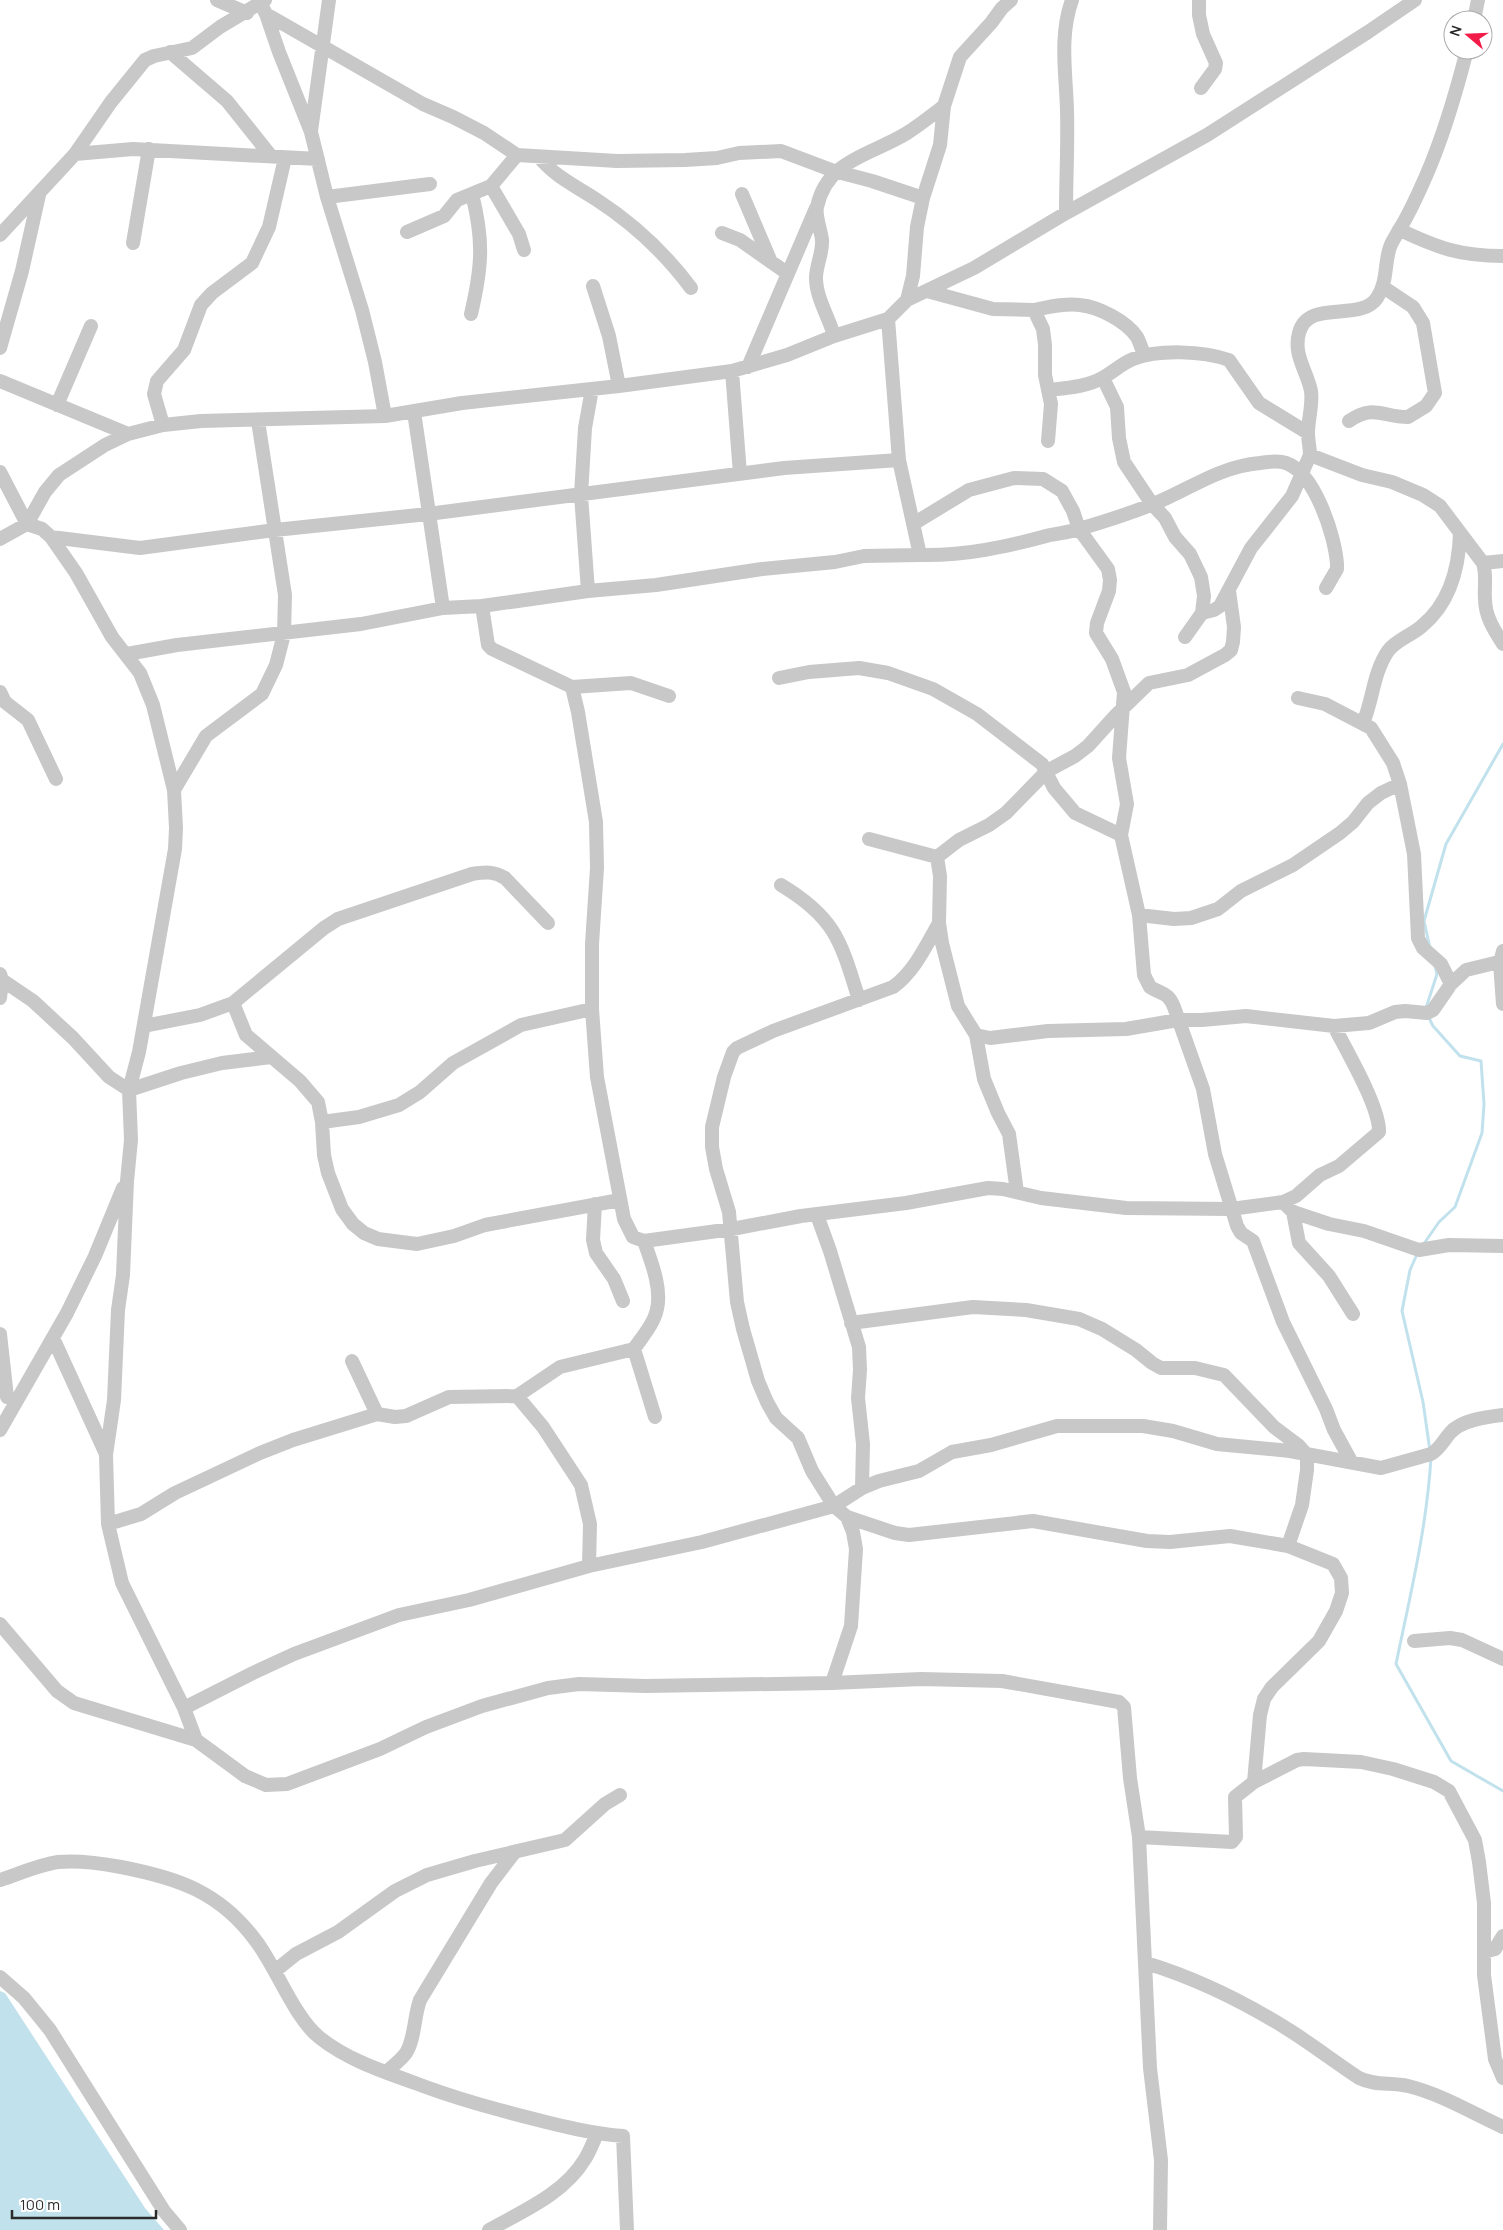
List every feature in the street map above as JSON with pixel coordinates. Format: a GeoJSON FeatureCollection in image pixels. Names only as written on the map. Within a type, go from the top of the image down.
{"type":"FeatureCollection","features":[{"type":"Feature","properties":{"kind":"street"},"geometry":{"type":"LineString","coordinates":[[217,0],[247,13]]}},
{"type":"Feature","properties":{"kind":"street"},"geometry":{"type":"LineString","coordinates":[[311,132],[329,0]]}},
{"type":"Feature","properties":{"kind":"street"},"geometry":{"type":"LineString","coordinates":[[908,300],[913,276],[917,227],[923,198],[940,145],[944,106],[960,58],[1011,0]]}},
{"type":"Feature","properties":{"kind":"street"},"geometry":{"type":"LineString","coordinates":[[1066,213],[1067,110],[1064,45],[1067,15],[1072,0]]}},
{"type":"Feature","properties":{"kind":"street"},"geometry":{"type":"LineString","coordinates":[[1199,0],[1199,15],[1203,34],[1216,63],[1216,69],[1201,88]]}},
{"type":"Feature","properties":{"kind":"street"},"geometry":{"type":"LineString","coordinates":[[0,539],[26,524],[44,492],[59,475],[105,445],[128,434],[163,425],[222,420],[258,421],[385,416],[462,403],[619,386],[732,371],[787,355],[834,336],[888,319],[908,300],[974,268],[1066,213],[1207,135],[1415,0]]}},
{"type":"Feature","properties":{"kind":"street"},"geometry":{"type":"LineString","coordinates":[[0,235],[74,154],[126,82],[145,60],[154,56],[192,48],[220,27],[263,4]]}},
{"type":"Feature","properties":{"kind":"street"},"geometry":{"type":"LineString","coordinates":[[263,4],[322,45],[423,104],[454,117],[484,133],[517,155],[617,162],[685,160],[717,158],[739,153],[781,152],[834,171],[923,198]]}},
{"type":"Feature","properties":{"kind":"street"},"geometry":{"type":"LineString","coordinates":[[263,4],[279,52],[311,132],[327,197],[362,310],[375,362],[385,416]]}},
{"type":"Feature","properties":{"kind":"street"},"geometry":{"type":"LineString","coordinates":[[170,52],[228,101],[271,156]]}},
{"type":"Feature","properties":{"kind":"street"},"geometry":{"type":"LineString","coordinates":[[1202,613],[1214,610],[1220,606],[1251,548],[1284,507],[1303,475],[1310,455],[1308,433],[1311,392],[1298,356],[1299,331],[1305,322],[1315,315],[1363,308],[1375,300],[1383,287],[1389,248],[1420,189],[1439,145],[1454,101],[1464,60]]}},
{"type":"Feature","properties":{"kind":"street"},"geometry":{"type":"LineString","coordinates":[[748,367],[826,184],[834,171],[848,161],[875,150],[907,133],[944,106]]}},
{"type":"Feature","properties":{"kind":"street"},"geometry":{"type":"LineString","coordinates":[[74,154],[92,151],[149,149],[318,160]]}},
{"type":"Feature","properties":{"kind":"street"},"geometry":{"type":"LineString","coordinates":[[133,243],[149,149]]}},
{"type":"Feature","properties":{"kind":"street"},"geometry":{"type":"LineString","coordinates":[[407,232],[444,216],[457,200],[491,186],[517,155]]}},
{"type":"Feature","properties":{"kind":"street"},"geometry":{"type":"LineString","coordinates":[[539,157],[556,175],[597,200],[658,248],[691,288]]}},
{"type":"Feature","properties":{"kind":"street"},"geometry":{"type":"LineString","coordinates":[[163,425],[154,394],[157,381],[184,350],[201,305],[212,293],[252,263],[269,227],[285,158]]}},
{"type":"Feature","properties":{"kind":"street"},"geometry":{"type":"LineString","coordinates":[[327,197],[430,184]]}},
{"type":"Feature","properties":{"kind":"street"},"geometry":{"type":"LineString","coordinates":[[491,186],[508,214],[524,250]]}},
{"type":"Feature","properties":{"kind":"street"},"geometry":{"type":"LineString","coordinates":[[0,348],[22,271],[39,194]]}},
{"type":"Feature","properties":{"kind":"street"},"geometry":{"type":"LineString","coordinates":[[471,314],[482,247],[480,224],[472,194]]}},
{"type":"Feature","properties":{"kind":"street"},"geometry":{"type":"LineString","coordinates":[[742,194],[772,263]]}},
{"type":"Feature","properties":{"kind":"street"},"geometry":{"type":"LineString","coordinates":[[816,208],[822,243],[816,277],[818,293],[834,336]]}},
{"type":"Feature","properties":{"kind":"street"},"geometry":{"type":"LineString","coordinates":[[1400,230],[1458,253],[1475,256],[1503,256]]}},
{"type":"Feature","properties":{"kind":"street"},"geometry":{"type":"LineString","coordinates":[[722,233],[740,240],[787,273]]}},
{"type":"Feature","properties":{"kind":"street"},"geometry":{"type":"LineString","coordinates":[[593,286],[609,336],[619,386]]}},
{"type":"Feature","properties":{"kind":"street"},"geometry":{"type":"LineString","coordinates":[[1349,421],[1359,414],[1376,411],[1408,417],[1426,406],[1435,393],[1423,323],[1413,307],[1383,287]]}},
{"type":"Feature","properties":{"kind":"street"},"geometry":{"type":"LineString","coordinates":[[927,291],[992,309],[1034,310],[1066,305],[1079,305],[1096,309],[1121,322],[1134,333],[1144,356]]}},
{"type":"Feature","properties":{"kind":"street"},"geometry":{"type":"LineString","coordinates":[[1034,310],[1043,329],[1045,345],[1045,375],[1051,404],[1048,442]]}},
{"type":"Feature","properties":{"kind":"street"},"geometry":{"type":"LineString","coordinates":[[888,319],[899,460],[920,555]]}},
{"type":"Feature","properties":{"kind":"street"},"geometry":{"type":"LineString","coordinates":[[57,405],[91,326]]}},
{"type":"Feature","properties":{"kind":"street"},"geometry":{"type":"LineString","coordinates":[[1048,390],[1087,385],[1103,378],[1132,359],[1164,352],[1229,360],[1260,404],[1308,433]]}},
{"type":"Feature","properties":{"kind":"street"},"geometry":{"type":"LineString","coordinates":[[732,371],[740,474]]}},
{"type":"Feature","properties":{"kind":"street"},"geometry":{"type":"LineString","coordinates":[[1103,378],[1117,407],[1119,438],[1124,462],[1152,504],[1165,518],[1175,537],[1190,554],[1203,588],[1202,613],[1185,637]]}},
{"type":"Feature","properties":{"kind":"street"},"geometry":{"type":"LineString","coordinates":[[0,382],[128,434]]}},
{"type":"Feature","properties":{"kind":"street"},"geometry":{"type":"LineString","coordinates":[[588,591],[581,495],[585,428],[592,389]]}},
{"type":"Feature","properties":{"kind":"street"},"geometry":{"type":"LineString","coordinates":[[414,412],[442,608]]}},
{"type":"Feature","properties":{"kind":"street"},"geometry":{"type":"LineString","coordinates":[[174,790],[206,736],[262,694],[276,665],[284,634],[285,595],[258,421]]}},
{"type":"Feature","properties":{"kind":"street"},"geometry":{"type":"LineString","coordinates":[[1310,455],[1423,495],[1440,506],[1483,563],[1485,570],[1486,610],[1493,628],[1503,644]]}},
{"type":"Feature","properties":{"kind":"street"},"geometry":{"type":"LineString","coordinates":[[51,537],[140,548],[275,530],[581,495],[784,468],[899,460]]}},
{"type":"Feature","properties":{"kind":"street"},"geometry":{"type":"LineString","coordinates":[[126,654],[177,645],[361,624],[442,608],[482,606],[588,591],[656,585],[762,568],[836,562],[864,556],[947,556],[982,552],[1079,529],[1152,504],[1226,469],[1247,464],[1276,461],[1296,468],[1303,475],[1321,506],[1336,557],[1336,569],[1326,588]]}},
{"type":"Feature","properties":{"kind":"street"},"geometry":{"type":"LineString","coordinates":[[0,472],[26,524],[42,529],[51,537],[76,573],[112,637],[140,673],[153,705],[174,790],[175,849],[144,1026],[129,1090],[131,1140],[126,1181],[123,1275],[118,1310],[114,1400],[106,1455],[108,1524],[122,1583],[184,1708],[196,1740]]}},
{"type":"Feature","properties":{"kind":"street"},"geometry":{"type":"LineString","coordinates":[[913,524],[969,490],[999,481],[1029,478],[1043,479],[1062,491],[1073,511],[1079,529],[1108,569],[1110,580],[1105,604],[1097,623],[1096,633],[1112,659],[1124,692],[1121,709],[1119,758],[1127,804],[1121,835],[1139,915],[1144,975],[1150,987],[1170,998],[1203,1089],[1214,1154],[1232,1210],[1242,1233],[1253,1242],[1283,1322],[1334,1430],[1351,1461]]}},
{"type":"Feature","properties":{"kind":"street"},"geometry":{"type":"LineString","coordinates":[[1363,723],[1376,676],[1389,649],[1399,640],[1422,627],[1437,613],[1450,591],[1459,551],[1460,533]]}},
{"type":"Feature","properties":{"kind":"street"},"geometry":{"type":"LineString","coordinates":[[1483,563],[1503,561]]}},
{"type":"Feature","properties":{"kind":"street"},"geometry":{"type":"LineString","coordinates":[[937,856],[959,840],[989,825],[1006,812],[1047,771],[1075,756],[1088,746],[1121,709],[1149,683],[1188,675],[1218,660],[1231,650],[1234,627],[1229,591]]}},
{"type":"Feature","properties":{"kind":"street"},"geometry":{"type":"LineString","coordinates":[[482,606],[488,645],[492,649],[572,687],[631,683],[669,696]]}},
{"type":"Feature","properties":{"kind":"street"},"geometry":{"type":"LineString","coordinates":[[779,678],[809,672],[859,668],[888,673],[933,689],[954,699],[999,729],[1042,764],[1054,788],[1075,813],[1121,835]]}},
{"type":"Feature","properties":{"kind":"street"},"geometry":{"type":"LineString","coordinates":[[572,687],[578,712],[596,822],[597,868],[592,944],[592,1009],[597,1076],[624,1219],[633,1237],[644,1241],[732,1229],[906,1203],[988,1188],[1018,1192],[1041,1198],[1126,1208],[1232,1210],[1288,1207],[1329,1224],[1364,1231],[1419,1250],[1449,1245],[1503,1246]]}},
{"type":"Feature","properties":{"kind":"street"},"geometry":{"type":"LineString","coordinates":[[0,692],[5,702],[28,720],[56,779]]}},
{"type":"Feature","properties":{"kind":"street"},"geometry":{"type":"LineString","coordinates":[[1298,698],[1324,704],[1374,730],[1393,763],[1400,784],[1414,854],[1418,938],[1423,948],[1440,964],[1450,984]]}},
{"type":"Feature","properties":{"kind":"street"},"geometry":{"type":"LineString","coordinates":[[1139,915],[1174,919],[1191,918],[1218,909],[1241,891],[1293,865],[1340,833],[1381,792],[1400,784]]}},
{"type":"Feature","properties":{"kind":"street"},"geometry":{"type":"LineString","coordinates":[[869,839],[937,856]]}},
{"type":"Feature","properties":{"kind":"street"},"geometry":{"type":"LineString","coordinates":[[937,856],[940,876],[939,923],[942,943],[958,1006],[976,1035],[984,1079],[1009,1134],[1018,1192]]}},
{"type":"Feature","properties":{"kind":"street"},"geometry":{"type":"LineString","coordinates":[[144,1026],[200,1015],[233,1003],[324,928],[338,919],[472,874],[497,873],[505,878],[548,923]]}},
{"type":"Feature","properties":{"kind":"street"},"geometry":{"type":"LineString","coordinates":[[781,886],[816,909],[828,923],[844,952],[859,1000]]}},
{"type":"Feature","properties":{"kind":"street"},"geometry":{"type":"LineString","coordinates":[[939,923],[917,962],[900,982],[893,987],[773,1031],[737,1048],[733,1052],[724,1077],[712,1127],[712,1147],[716,1169],[730,1212],[738,1302],[743,1328],[758,1381],[776,1418],[798,1438],[812,1471],[834,1506],[848,1517],[894,1533],[909,1535],[1033,1521],[1147,1541],[1170,1542],[1230,1536],[1288,1546],[1333,1564],[1341,1578],[1342,1593],[1336,1611],[1319,1641],[1272,1687],[1264,1699],[1260,1715],[1254,1782]]}},
{"type":"Feature","properties":{"kind":"street"},"geometry":{"type":"LineString","coordinates":[[976,1035],[990,1038],[1048,1031],[1126,1029],[1178,1020],[1255,1016],[1334,1026],[1368,1023],[1405,1011],[1427,1013],[1432,1010],[1450,984],[1466,970],[1502,958],[1503,1004]]}},
{"type":"Feature","properties":{"kind":"street"},"geometry":{"type":"LineString","coordinates":[[1,977],[33,1001],[73,1038],[109,1077],[129,1090]]}},
{"type":"Feature","properties":{"kind":"street"},"geometry":{"type":"LineString","coordinates":[[0,998],[1,977]]}},
{"type":"Feature","properties":{"kind":"street"},"geometry":{"type":"LineString","coordinates":[[233,1003],[246,1035],[310,1091],[318,1102],[322,1122],[324,1155],[342,1209],[353,1224],[364,1233],[378,1239],[416,1244],[454,1236],[485,1225],[620,1200]]}},
{"type":"Feature","properties":{"kind":"street"},"geometry":{"type":"LineString","coordinates":[[322,1122],[359,1117],[398,1105],[420,1092],[453,1063],[521,1025],[592,1009]]}},
{"type":"Feature","properties":{"kind":"street"},"geometry":{"type":"LineString","coordinates":[[1288,1207],[1296,1196],[1320,1175],[1339,1166],[1379,1132],[1379,1123],[1368,1095],[1334,1026]]}},
{"type":"Feature","properties":{"kind":"street"},"geometry":{"type":"LineString","coordinates":[[129,1090],[181,1073],[222,1063],[271,1057]]}},
{"type":"Feature","properties":{"kind":"street"},"geometry":{"type":"LineString","coordinates":[[8,1397],[53,1338],[95,1256],[126,1181]]}},
{"type":"Feature","properties":{"kind":"street"},"geometry":{"type":"LineString","coordinates":[[595,1204],[593,1240],[596,1253],[614,1279],[623,1301]]}},
{"type":"Feature","properties":{"kind":"street"},"geometry":{"type":"LineString","coordinates":[[1288,1207],[1299,1243],[1329,1276],[1353,1314]]}},
{"type":"Feature","properties":{"kind":"street"},"geometry":{"type":"LineString","coordinates":[[817,1215],[859,1347],[858,1398],[863,1444],[862,1488]]}},
{"type":"Feature","properties":{"kind":"street"},"geometry":{"type":"LineString","coordinates":[[108,1524],[141,1514],[175,1493],[260,1452],[293,1440],[377,1414],[395,1417],[406,1416],[449,1397],[517,1396],[560,1367],[634,1349],[651,1324],[657,1310],[659,1296],[644,1241]]}},
{"type":"Feature","properties":{"kind":"street"},"geometry":{"type":"LineString","coordinates":[[851,1323],[973,1308],[1026,1310],[1079,1319],[1102,1329],[1161,1368],[1195,1368],[1224,1375],[1274,1427],[1298,1444],[1307,1455],[1308,1470],[1302,1505],[1288,1546]]}},
{"type":"Feature","properties":{"kind":"street"},"geometry":{"type":"LineString","coordinates":[[0,1334],[8,1397],[0,1430]]}},
{"type":"Feature","properties":{"kind":"street"},"geometry":{"type":"LineString","coordinates":[[53,1338],[106,1455]]}},
{"type":"Feature","properties":{"kind":"street"},"geometry":{"type":"LineString","coordinates":[[634,1349],[655,1417]]}},
{"type":"Feature","properties":{"kind":"street"},"geometry":{"type":"LineString","coordinates":[[352,1362],[377,1414]]}},
{"type":"Feature","properties":{"kind":"street"},"geometry":{"type":"LineString","coordinates":[[517,1396],[543,1426],[581,1485],[590,1524],[589,1566]]}},
{"type":"Feature","properties":{"kind":"street"},"geometry":{"type":"LineString","coordinates":[[184,1708],[253,1673],[399,1615],[469,1600],[589,1566],[702,1542],[834,1506],[862,1488],[919,1471],[952,1452],[991,1445],[1057,1426],[1143,1426],[1173,1431],[1217,1444],[1290,1451],[1387,1468],[1438,1450],[1451,1432],[1458,1426],[1480,1419],[1503,1415]]}},
{"type":"Feature","properties":{"kind":"street"},"geometry":{"type":"LineString","coordinates":[[832,1684],[851,1626],[856,1549],[848,1517]]}},
{"type":"Feature","properties":{"kind":"street"},"geometry":{"type":"LineString","coordinates":[[0,1624],[57,1691],[74,1704],[196,1740],[245,1776],[266,1785],[287,1784],[380,1749],[456,1715],[548,1688],[579,1684],[646,1686],[832,1684],[921,1679],[1002,1681],[1119,1702],[1124,1707],[1130,1778],[1139,1837],[1150,2068],[1161,2160],[1160,2230]]}},
{"type":"Feature","properties":{"kind":"street"},"geometry":{"type":"LineString","coordinates":[[1414,1640],[1450,1638],[1462,1640],[1503,1659]]}},
{"type":"Feature","properties":{"kind":"street"},"geometry":{"type":"LineString","coordinates":[[1139,1837],[1232,1842],[1236,1837],[1235,1797],[1254,1782],[1297,1760],[1361,1762],[1393,1769],[1441,1785],[1449,1791],[1475,1840],[1482,1874],[1484,1975],[1490,2030],[1495,2059],[1503,2078]]}},
{"type":"Feature","properties":{"kind":"street"},"geometry":{"type":"LineString","coordinates":[[274,1971],[296,1954],[338,1932],[395,1891],[427,1875],[475,1861],[565,1840],[598,1809],[620,1795]]}},
{"type":"Feature","properties":{"kind":"street"},"geometry":{"type":"LineString","coordinates":[[386,2072],[405,2054],[410,2046],[420,2000],[491,1883],[514,1853]]}},
{"type":"Feature","properties":{"kind":"street"},"geometry":{"type":"LineString","coordinates":[[0,1880],[44,1865],[83,1861],[165,1876],[212,1898],[228,1909],[257,1942],[306,2023],[318,2037],[356,2060],[470,2103],[597,2134],[623,2136],[627,2230]]}},
{"type":"Feature","properties":{"kind":"street"},"geometry":{"type":"LineString","coordinates":[[1484,1952],[1495,1949],[1503,1936]]}},
{"type":"Feature","properties":{"kind":"street"},"geometry":{"type":"LineString","coordinates":[[1146,1963],[1188,1977],[1242,2004],[1289,2030],[1359,2078],[1371,2084],[1408,2086],[1459,2106],[1503,2127]]}},
{"type":"Feature","properties":{"kind":"street"},"geometry":{"type":"LineString","coordinates":[[1,1976],[24,1998],[50,2030],[164,2210],[180,2230]]}},
{"type":"Feature","properties":{"kind":"street"},"geometry":{"type":"LineString","coordinates":[[489,2230],[531,2208],[570,2177],[585,2160],[597,2134]]}},
{"type":"Feature","properties":{"kind":"water"},"geometry":{"type":"Polygon","coordinates":[[[0,1991],[5,1993],[145,2208],[164,2230],[0,2230],[0,1991]]]}},
{"type":"Feature","properties":{"kind":"waterway"},"geometry":{"type":"LineString","coordinates":[[1430,948],[1424,921],[1446,844],[1503,744]]}},
{"type":"Feature","properties":{"kind":"waterway"},"geometry":{"type":"LineString","coordinates":[[1426,1008],[1437,974],[1435,966]]}},
{"type":"Feature","properties":{"kind":"waterway"},"geometry":{"type":"LineString","coordinates":[[1423,1245],[1439,1222],[1455,1207],[1482,1133],[1484,1104],[1481,1061],[1460,1056],[1433,1026],[1428,1016]]}},
{"type":"Feature","properties":{"kind":"waterway"},"geometry":{"type":"LineString","coordinates":[[1418,1252],[1410,1270],[1402,1311],[1423,1402],[1430,1451]]}},
{"type":"Feature","properties":{"kind":"waterway"},"geometry":{"type":"LineString","coordinates":[[1431,1457],[1422,1535],[1396,1664],[1451,1761],[1503,1791]]}}]}
